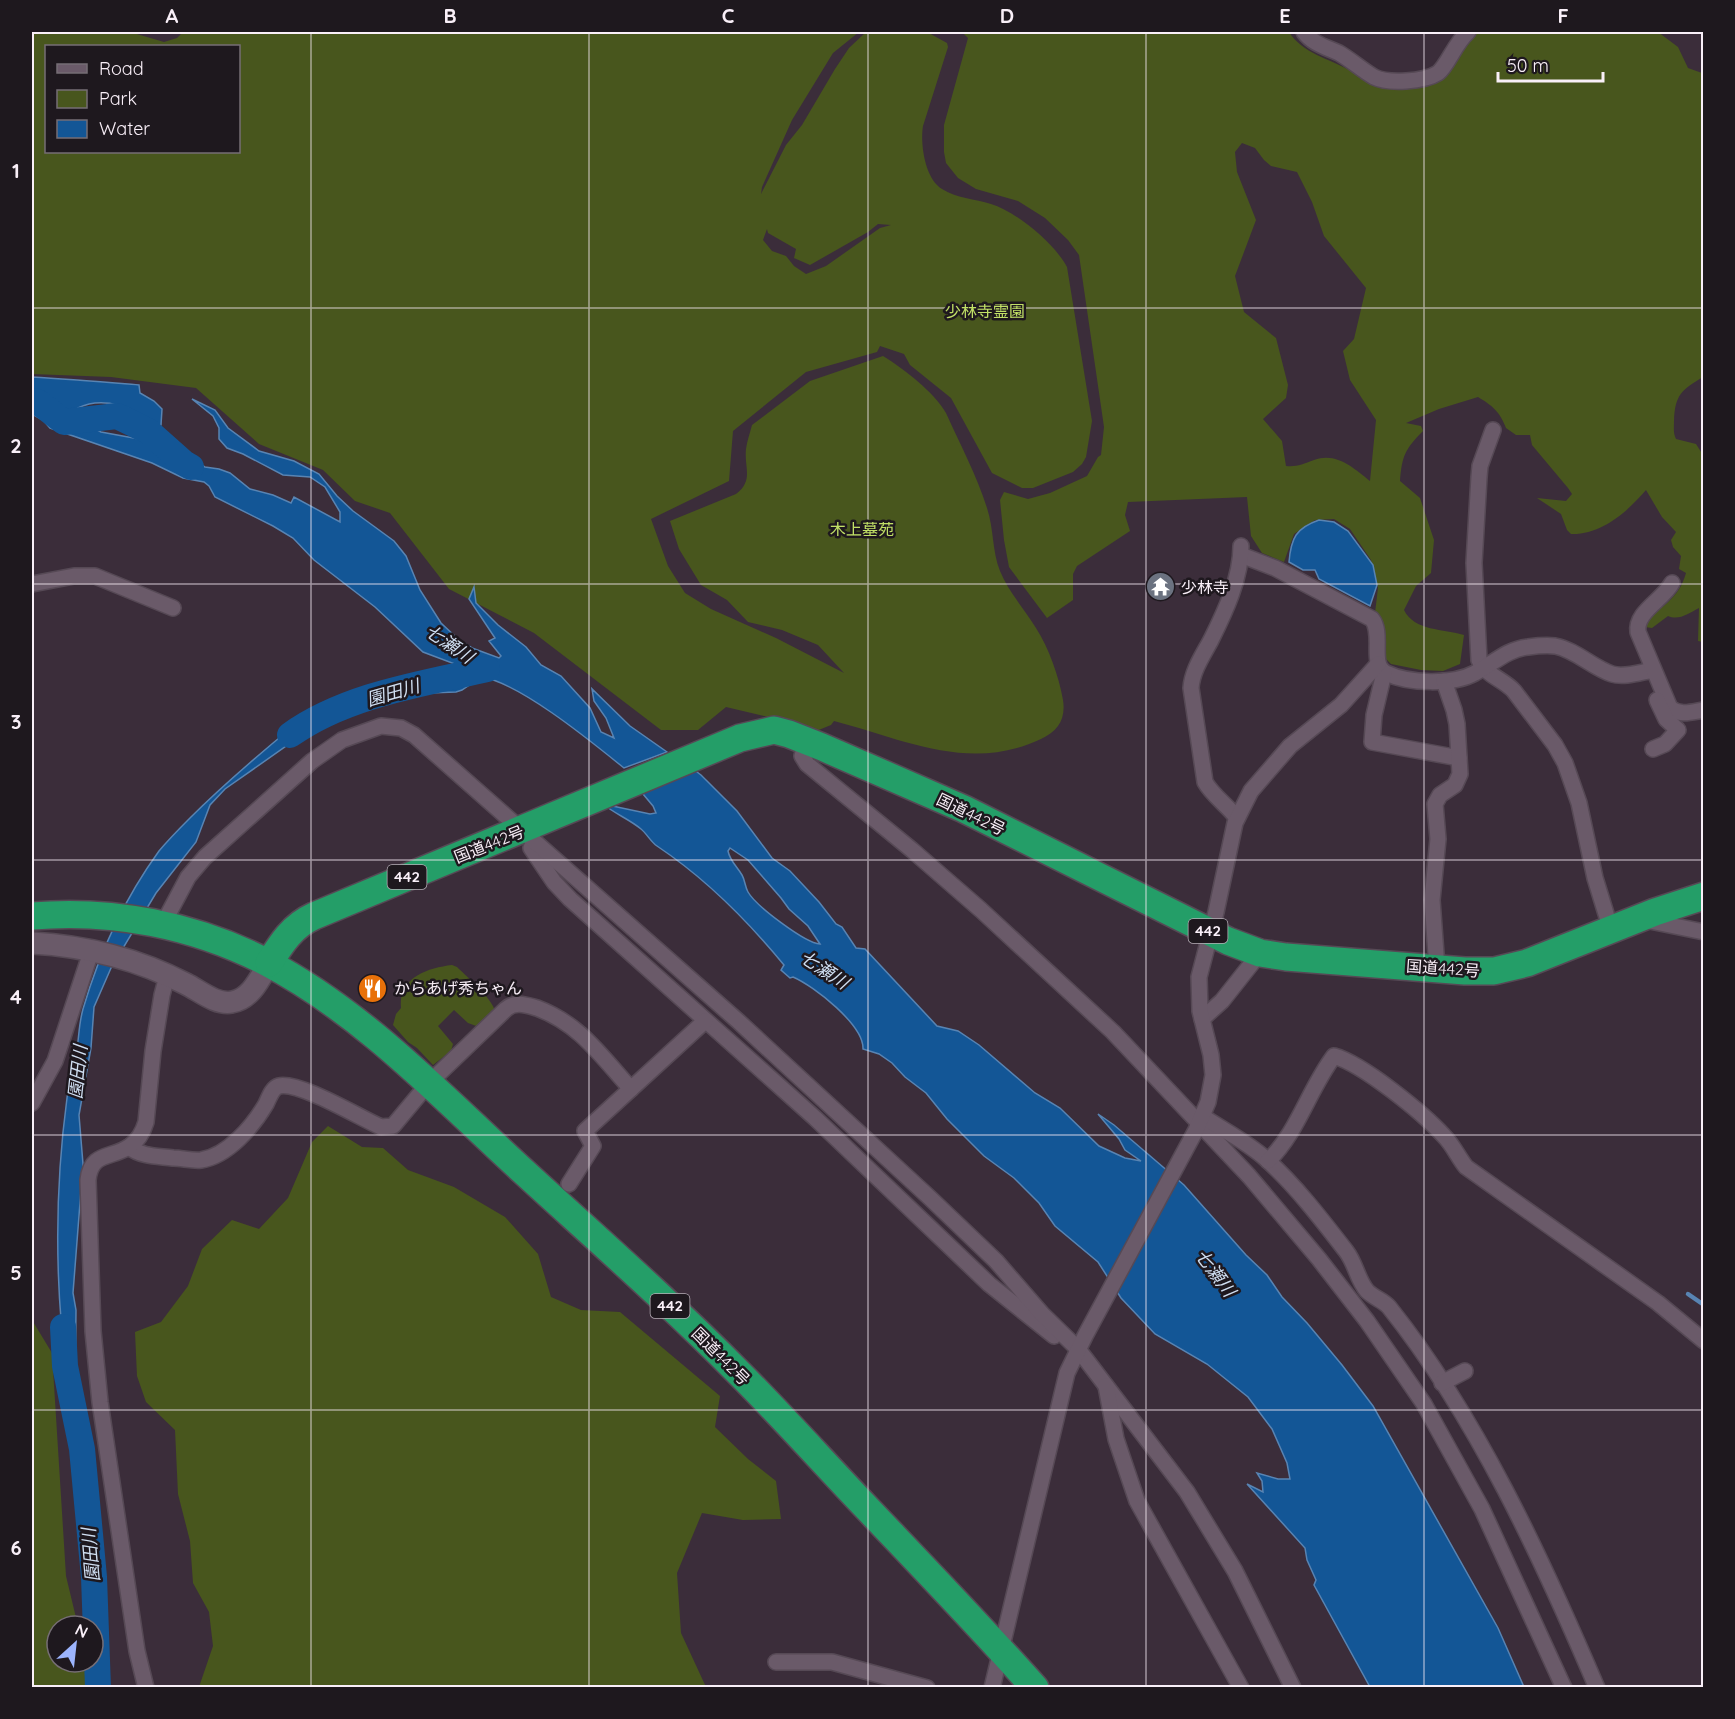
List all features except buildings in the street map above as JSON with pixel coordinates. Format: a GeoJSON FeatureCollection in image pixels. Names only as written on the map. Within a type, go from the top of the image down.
{"type":"FeatureCollection","features":[{"type":"Feature","properties":{"kind":"highway","name":"国道442号"},"geometry":{"type":"LineString","coordinates":[[268,963],[289,934],[307,919],[563,814],[740,738],[774,730],[806,740],[964,809],[1210,932],[1260,953],[1286,957],[1479,971],[1502,970],[1527,963],[1638,919],[1704,896]]}},
{"type":"Feature","properties":{"kind":"highway","name":"国道442号"},"geometry":{"type":"LineString","coordinates":[[32,916],[79,914],[111,917],[159,923],[211,938],[268,963],[333,1005],[428,1084],[687,1322],[738,1372],[1035,1688]]}},
{"type":"Feature","properties":{"kind":"street"},"geometry":{"type":"LineString","coordinates":[[1304,32],[1314,42],[1340,54],[1374,76],[1384,80],[1405,81],[1438,73],[1457,43],[1468,32]]}},
{"type":"Feature","properties":{"kind":"street"},"geometry":{"type":"LineString","coordinates":[[1493,430],[1480,466],[1475,547],[1479,660],[1483,668],[1514,691],[1561,756],[1579,803],[1595,878],[1611,930]]}},
{"type":"Feature","properties":{"kind":"street"},"geometry":{"type":"LineString","coordinates":[[1237,818],[1227,804],[1210,790],[1205,782],[1191,688],[1195,672],[1233,588],[1241,551],[1372,619],[1378,632],[1381,668],[1372,742],[1459,758]]}},
{"type":"Feature","properties":{"kind":"street"},"geometry":{"type":"LineString","coordinates":[[32,584],[74,576],[95,576],[173,608]]}},
{"type":"Feature","properties":{"kind":"street"},"geometry":{"type":"LineString","coordinates":[[1672,583],[1668,591],[1643,614],[1638,622],[1638,632],[1668,704],[1675,711],[1685,714],[1704,710]]}},
{"type":"Feature","properties":{"kind":"street"},"geometry":{"type":"LineString","coordinates":[[1381,668],[1422,681],[1444,681],[1470,676],[1515,650],[1550,646],[1565,650],[1612,674],[1622,675],[1653,670]]}},
{"type":"Feature","properties":{"kind":"street"},"geometry":{"type":"LineString","coordinates":[[992,1688],[1062,1389],[1081,1342],[1199,1123],[1210,1095],[1213,1075],[1211,1055],[1202,1020],[1199,977],[1237,818],[1251,791],[1290,746],[1341,705],[1381,668]]}},
{"type":"Feature","properties":{"kind":"street"},"geometry":{"type":"LineString","coordinates":[[1437,968],[1432,900],[1438,839],[1435,804],[1437,798],[1458,780],[1460,774],[1454,710],[1444,681]]}},
{"type":"Feature","properties":{"kind":"street"},"geometry":{"type":"LineString","coordinates":[[1653,749],[1665,744],[1678,730],[1665,719],[1657,701],[1661,689]]}},
{"type":"Feature","properties":{"kind":"street"},"geometry":{"type":"LineString","coordinates":[[159,923],[195,868],[255,810],[331,747],[355,734],[381,726],[401,728],[414,735],[520,831],[738,1021],[996,1261],[1042,1314],[1081,1342],[1105,1384],[1187,1492],[1209,1527],[1253,1605],[1293,1688]]}},
{"type":"Feature","properties":{"kind":"street"},"geometry":{"type":"LineString","coordinates":[[806,740],[802,756],[807,764],[912,850],[1113,1032],[1249,1176],[1318,1259],[1367,1321],[1410,1382],[1482,1509],[1564,1688]]}},
{"type":"Feature","properties":{"kind":"street"},"geometry":{"type":"LineString","coordinates":[[520,831],[554,882],[570,899],[815,1118],[989,1284],[1064,1343],[1081,1342]]}},
{"type":"Feature","properties":{"kind":"street"},"geometry":{"type":"LineString","coordinates":[[1638,919],[1704,932]]}},
{"type":"Feature","properties":{"kind":"street"},"geometry":{"type":"LineString","coordinates":[[32,943],[92,950],[167,976],[213,999],[228,1003],[234,1002],[253,989],[268,963]]}},
{"type":"Feature","properties":{"kind":"street"},"geometry":{"type":"LineString","coordinates":[[32,1103],[55,1061],[79,983],[92,950]]}},
{"type":"Feature","properties":{"kind":"street"},"geometry":{"type":"LineString","coordinates":[[1202,1020],[1229,993],[1260,953]]}},
{"type":"Feature","properties":{"kind":"street"},"geometry":{"type":"LineString","coordinates":[[146,1688],[137,1651],[100,1402],[93,1331],[89,1173],[92,1165],[100,1158],[129,1147],[139,1138],[146,1122],[153,1052],[167,976]]}},
{"type":"Feature","properties":{"kind":"street"},"geometry":{"type":"LineString","coordinates":[[129,1147],[145,1155],[196,1160],[211,1157],[223,1151],[238,1138],[261,1111],[274,1089],[280,1086],[312,1093],[381,1127],[393,1126],[428,1084],[510,1005],[520,1004],[553,1014],[570,1025],[585,1037],[631,1089]]}},
{"type":"Feature","properties":{"kind":"street"},"geometry":{"type":"LineString","coordinates":[[569,1184],[592,1146],[585,1131],[705,1021]]}},
{"type":"Feature","properties":{"kind":"street"},"geometry":{"type":"LineString","coordinates":[[1268,1161],[1288,1136],[1329,1062],[1334,1056],[1345,1060],[1383,1084],[1436,1128],[1451,1144],[1466,1167],[1658,1303],[1704,1341]]}},
{"type":"Feature","properties":{"kind":"street"},"geometry":{"type":"LineString","coordinates":[[1199,1123],[1254,1150],[1268,1161],[1350,1256],[1360,1281],[1370,1294],[1389,1307],[1442,1383],[1504,1487],[1597,1688]]}},
{"type":"Feature","properties":{"kind":"street"},"geometry":{"type":"LineString","coordinates":[[1442,1383],[1465,1371]]}},
{"type":"Feature","properties":{"kind":"street"},"geometry":{"type":"LineString","coordinates":[[1105,1384],[1116,1439],[1137,1501],[1241,1688]]}},
{"type":"Feature","properties":{"kind":"street"},"geometry":{"type":"LineString","coordinates":[[776,1662],[832,1662],[927,1688]]}},
{"type":"Feature","properties":{"kind":"green space"},"geometry":{"type":"Polygon","coordinates":[[[32,32],[130,32],[164,42],[177,38],[183,32],[859,32],[833,53],[792,120],[761,194],[786,145],[802,125],[849,48],[866,32],[927,32],[947,43],[948,47],[923,126],[923,151],[931,177],[947,192],[991,204],[1023,221],[1053,248],[1067,267],[1092,421],[1086,457],[1073,472],[1033,488],[1022,488],[992,473],[951,398],[910,365],[904,354],[880,346],[877,352],[806,372],[733,431],[729,481],[651,519],[668,566],[685,593],[711,609],[776,638],[844,673],[818,645],[782,630],[748,622],[727,600],[701,585],[679,549],[670,521],[736,494],[742,489],[747,479],[746,449],[752,425],[810,381],[883,356],[918,382],[934,397],[946,413],[983,496],[1000,571],[1041,636],[1053,663],[1063,700],[1062,719],[1052,732],[1041,739],[1015,749],[988,753],[937,750],[834,721],[831,725],[804,736],[785,721],[726,707],[698,730],[661,730],[534,633],[449,589],[390,513],[355,501],[323,470],[259,444],[196,388],[111,377],[32,374],[32,32]],[[878,224],[810,265],[794,258],[796,249],[768,233],[767,229],[763,240],[772,251],[786,256],[794,266],[806,274],[826,266],[880,228],[891,225],[878,224]]]}},
{"type":"Feature","properties":{"kind":"green space"},"geometry":{"type":"Polygon","coordinates":[[[962,32],[1289,32],[1301,45],[1367,82],[1382,86],[1409,88],[1476,32],[1658,32],[1678,47],[1688,68],[1702,73],[1703,78],[1703,377],[1685,390],[1678,399],[1674,434],[1676,439],[1696,444],[1703,455],[1703,642],[1698,641],[1699,608],[1680,617],[1668,616],[1652,628],[1644,625],[1674,596],[1686,573],[1679,569],[1681,556],[1673,547],[1671,540],[1676,532],[1662,517],[1646,490],[1623,513],[1604,526],[1571,534],[1561,514],[1537,498],[1566,501],[1572,494],[1568,488],[1532,445],[1530,435],[1516,435],[1506,428],[1495,410],[1478,397],[1439,409],[1406,423],[1421,426],[1423,431],[1405,453],[1400,481],[1420,498],[1434,540],[1431,573],[1416,586],[1404,610],[1409,617],[1422,626],[1464,635],[1460,664],[1443,671],[1421,670],[1391,664],[1383,656],[1375,613],[1378,588],[1371,560],[1350,529],[1334,519],[1315,520],[1294,534],[1284,562],[1262,553],[1251,536],[1247,497],[1128,502],[1125,515],[1130,531],[1077,566],[1073,574],[1073,600],[1047,618],[1009,567],[1000,500],[1004,492],[1028,499],[1050,493],[1087,476],[1101,455],[1104,427],[1079,255],[1068,240],[1045,218],[1018,201],[976,189],[958,178],[946,163],[944,125],[968,38],[962,32]],[[1242,143],[1235,152],[1237,172],[1256,220],[1235,276],[1244,312],[1276,338],[1288,385],[1286,398],[1263,419],[1282,441],[1286,466],[1297,466],[1322,458],[1330,458],[1344,463],[1370,481],[1376,420],[1350,380],[1343,351],[1354,339],[1366,288],[1324,236],[1312,202],[1297,172],[1271,166],[1255,148],[1242,143]]]}},
{"type":"Feature","properties":{"kind":"green space"},"geometry":{"type":"Polygon","coordinates":[[[452,965],[457,967],[486,996],[496,1015],[479,1027],[468,1023],[454,1010],[438,1026],[453,1044],[451,1051],[433,1065],[393,1025],[396,1014],[401,1008],[404,989],[409,982],[424,972],[452,965]]]}},
{"type":"Feature","properties":{"kind":"green space"},"geometry":{"type":"Polygon","coordinates":[[[328,1126],[362,1147],[383,1148],[408,1170],[454,1187],[505,1217],[538,1254],[551,1297],[581,1310],[620,1312],[720,1396],[715,1427],[748,1459],[776,1481],[781,1519],[743,1520],[702,1513],[677,1573],[681,1633],[706,1687],[199,1687],[213,1646],[209,1612],[193,1583],[190,1541],[178,1494],[175,1430],[146,1402],[137,1376],[135,1332],[161,1322],[188,1286],[202,1249],[232,1220],[259,1229],[288,1198],[312,1142],[328,1126]]]}},
{"type":"Feature","properties":{"kind":"green space"},"geometry":{"type":"Polygon","coordinates":[[[32,1320],[52,1353],[66,1576],[75,1614],[45,1614],[45,1674],[88,1674],[91,1687],[32,1687],[32,1320]]]}},
{"type":"Feature","properties":{"kind":"water"},"geometry":{"type":"Polygon","coordinates":[[[32,377],[139,385],[140,393],[162,409],[161,425],[154,427],[138,413],[108,403],[78,408],[82,422],[101,432],[150,441],[177,451],[205,467],[230,473],[250,489],[291,503],[294,497],[340,522],[340,512],[325,487],[310,477],[283,475],[227,448],[219,439],[219,428],[213,416],[192,399],[215,410],[228,428],[259,451],[294,461],[319,474],[353,511],[394,541],[406,556],[420,590],[441,623],[458,639],[472,648],[499,658],[501,656],[489,641],[495,638],[469,599],[474,587],[476,603],[498,625],[526,647],[541,665],[561,676],[590,708],[601,732],[614,738],[606,718],[594,701],[592,689],[630,726],[667,752],[624,768],[535,701],[497,681],[481,677],[456,692],[429,693],[414,690],[389,694],[372,701],[292,742],[225,789],[210,805],[196,842],[156,893],[111,968],[94,1007],[91,1048],[79,1115],[83,1164],[73,1293],[76,1310],[75,1401],[82,1449],[66,1364],[61,1319],[58,1274],[59,1185],[67,1098],[82,1014],[89,988],[114,927],[135,888],[167,842],[214,795],[291,728],[309,717],[335,716],[371,692],[387,685],[406,683],[446,685],[464,678],[471,670],[423,652],[375,607],[314,560],[293,538],[215,497],[204,482],[183,478],[152,463],[50,428],[43,420],[32,414],[32,377]]]}},
{"type":"Feature","properties":{"kind":"water"},"geometry":{"type":"Polygon","coordinates":[[[1319,520],[1334,522],[1348,531],[1373,565],[1377,585],[1370,606],[1319,579],[1315,570],[1303,570],[1289,562],[1291,546],[1296,535],[1300,530],[1319,520]]]}},
{"type":"Feature","properties":{"kind":"water"},"geometry":{"type":"Polygon","coordinates":[[[689,766],[737,811],[772,858],[790,871],[819,902],[836,924],[842,927],[856,948],[865,949],[937,1026],[958,1031],[979,1045],[1035,1093],[1060,1108],[1099,1146],[1125,1158],[1141,1161],[1125,1150],[1119,1139],[1098,1114],[1184,1185],[1246,1255],[1267,1275],[1282,1297],[1307,1323],[1373,1406],[1498,1628],[1524,1687],[1370,1687],[1314,1585],[1316,1580],[1307,1560],[1305,1548],[1247,1484],[1263,1492],[1262,1481],[1257,1473],[1278,1479],[1290,1479],[1287,1463],[1272,1429],[1248,1397],[1207,1364],[1155,1334],[1121,1298],[1098,1262],[1055,1226],[1039,1203],[1014,1178],[984,1156],[947,1119],[926,1093],[905,1077],[892,1063],[879,1054],[863,1049],[861,1039],[847,1018],[825,997],[793,977],[790,978],[781,970],[784,965],[770,948],[709,886],[655,844],[632,822],[603,804],[650,814],[656,813],[638,788],[689,766]],[[730,848],[728,851],[753,898],[793,931],[820,944],[808,926],[789,909],[748,860],[730,848]]]}},
{"type":"Feature","properties":{"kind":"waterway","name":"七瀬川"},"geometry":{"type":"LineString","coordinates":[[32,401],[38,402],[64,422],[117,416],[148,431],[191,467]]}},
{"type":"Feature","properties":{"kind":"waterway","name":"園田川"},"geometry":{"type":"LineString","coordinates":[[290,735],[312,721],[360,700],[487,669]]}},
{"type":"Feature","properties":{"kind":"waterway"},"geometry":{"type":"LineString","coordinates":[[1688,1294],[1704,1305]]}},
{"type":"Feature","properties":{"kind":"waterway","name":"園田川"},"geometry":{"type":"LineString","coordinates":[[63,1327],[65,1366],[82,1449],[94,1577],[98,1688]]}},
{"type":"Feature","properties":{"kind":"place","name":"少林寺"},"geometry":{"type":"Point","coordinates":[1160,587]}},
{"type":"Feature","properties":{"kind":"place","name":"からあげ秀ちゃん"},"geometry":{"type":"Point","coordinates":[373,988]}},
{"type":"Feature","properties":{"kind":"park label","name":"少林寺霊園"},"geometry":{"type":"Point","coordinates":[985,311]}},
{"type":"Feature","properties":{"kind":"park label","name":"木上墓苑"},"geometry":{"type":"Point","coordinates":[862,529]}}]}
